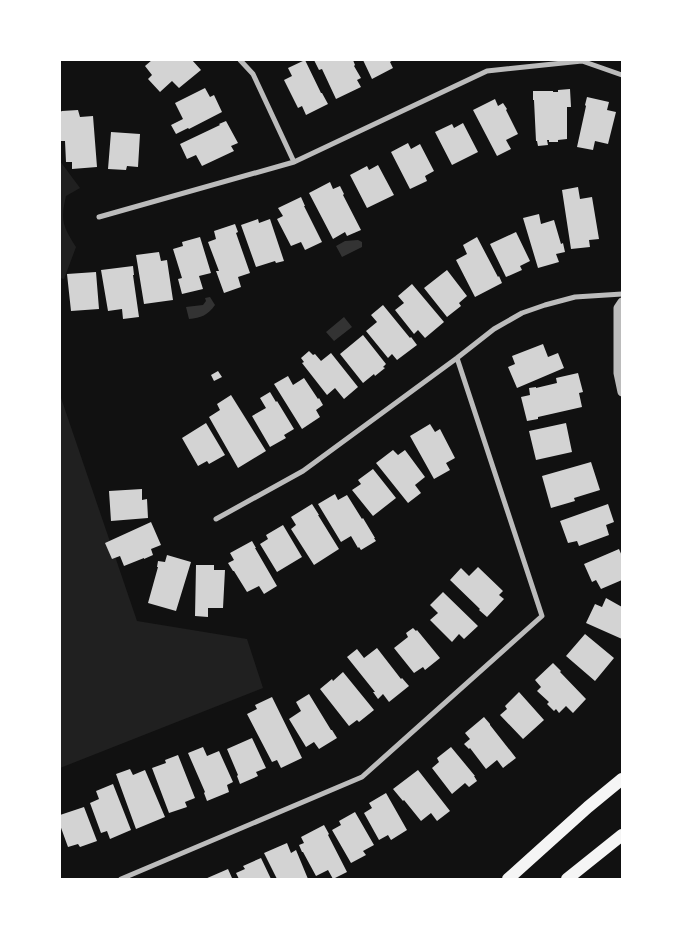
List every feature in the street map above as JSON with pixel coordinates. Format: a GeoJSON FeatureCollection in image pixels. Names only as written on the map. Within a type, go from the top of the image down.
{"type":"FeatureCollection","features":[{"type":"Feature","properties":{"kind":"main road"},"geometry":{"type":"LineString","coordinates":[[508,879],[588,806],[622,779]]}},
{"type":"Feature","properties":{"kind":"main road"},"geometry":{"type":"LineString","coordinates":[[567,879],[622,835]]}},
{"type":"Feature","properties":{"kind":"street"},"geometry":{"type":"LineString","coordinates":[[240,60],[253,74],[294,162]]}},
{"type":"Feature","properties":{"kind":"street"},"geometry":{"type":"LineString","coordinates":[[99,217],[294,162],[487,71],[582,61],[622,75]]}},
{"type":"Feature","properties":{"kind":"street"},"geometry":{"type":"LineString","coordinates":[[216,519],[303,471],[494,329],[522,313],[575,297],[622,294]]}},
{"type":"Feature","properties":{"kind":"street"},"geometry":{"type":"LineString","coordinates":[[622,302],[618,308],[618,373],[622,392]]}},
{"type":"Feature","properties":{"kind":"street"},"geometry":{"type":"LineString","coordinates":[[121,879],[362,777],[542,616],[457,358]]}},
{"type":"Feature","properties":{"kind":"shaded area"},"geometry":{"type":"Polygon","coordinates":[[[60,161],[80,188],[66,196],[64,205],[64,223],[76,247],[64,279],[60,278],[60,161]]]}},
{"type":"Feature","properties":{"kind":"shaded area"},"geometry":{"type":"Polygon","coordinates":[[[358,240],[362,242],[362,247],[342,257],[336,246],[345,241],[358,240]]]}},
{"type":"Feature","properties":{"kind":"shaded area"},"geometry":{"type":"Polygon","coordinates":[[[210,297],[215,305],[210,311],[201,317],[189,319],[186,307],[203,305],[206,301],[205,298],[210,297]]]}},
{"type":"Feature","properties":{"kind":"shaded area"},"geometry":{"type":"Polygon","coordinates":[[[344,317],[352,327],[334,341],[326,332],[344,317]]]}},
{"type":"Feature","properties":{"kind":"shaded area"},"geometry":{"type":"Polygon","coordinates":[[[60,395],[137,621],[247,639],[263,688],[60,768],[60,395]]]}},
{"type":"Feature","properties":{"kind":"building"},"geometry":{"type":"Polygon","coordinates":[[[152,60],[192,60],[201,70],[179,88],[172,81],[160,92],[148,79],[152,75],[145,66],[152,60]]]}},
{"type":"Feature","properties":{"kind":"building"},"geometry":{"type":"Polygon","coordinates":[[[305,60],[328,104],[306,115],[302,106],[298,108],[284,80],[292,76],[288,68],[305,60]]]}},
{"type":"Feature","properties":{"kind":"building"},"geometry":{"type":"Polygon","coordinates":[[[314,60],[353,60],[354,66],[361,78],[357,80],[361,87],[336,99],[322,69],[319,70],[314,60]]]}},
{"type":"Feature","properties":{"kind":"building"},"geometry":{"type":"Polygon","coordinates":[[[363,60],[393,60],[390,62],[393,68],[372,79],[363,60]]]}},
{"type":"Feature","properties":{"kind":"building"},"geometry":{"type":"Polygon","coordinates":[[[205,88],[210,97],[214,95],[222,112],[176,134],[171,125],[183,119],[175,103],[205,88]]]}},
{"type":"Feature","properties":{"kind":"building"},"geometry":{"type":"Polygon","coordinates":[[[570,89],[571,107],[567,107],[567,139],[558,140],[558,142],[549,142],[547,140],[548,145],[538,146],[536,141],[533,91],[558,92],[558,90],[570,89]]]}},
{"type":"Feature","properties":{"kind":"building"},"geometry":{"type":"Polygon","coordinates":[[[587,97],[609,102],[607,110],[616,112],[608,144],[595,141],[593,150],[577,147],[587,97]]]}},
{"type":"Feature","properties":{"kind":"building"},"geometry":{"type":"Polygon","coordinates":[[[495,99],[498,106],[503,103],[507,109],[518,134],[506,140],[511,149],[497,156],[473,110],[495,99]]]}},
{"type":"Feature","properties":{"kind":"building"},"geometry":{"type":"Polygon","coordinates":[[[78,110],[80,117],[93,116],[97,167],[72,169],[72,162],[66,162],[65,141],[60,141],[60,112],[78,110]]]}},
{"type":"Feature","properties":{"kind":"building"},"geometry":{"type":"Polygon","coordinates":[[[226,121],[238,143],[231,146],[234,151],[202,166],[196,155],[187,159],[180,144],[226,121]]]}},
{"type":"Feature","properties":{"kind":"building"},"geometry":{"type":"Polygon","coordinates":[[[463,123],[478,152],[452,165],[435,132],[452,124],[454,128],[463,123]]]}},
{"type":"Feature","properties":{"kind":"building"},"geometry":{"type":"Polygon","coordinates":[[[111,132],[140,134],[138,167],[127,166],[126,170],[108,169],[111,132]]]}},
{"type":"Feature","properties":{"kind":"building"},"geometry":{"type":"Polygon","coordinates":[[[408,143],[411,149],[420,144],[434,171],[425,176],[427,181],[410,189],[391,152],[408,143]]]}},
{"type":"Feature","properties":{"kind":"building"},"geometry":{"type":"Polygon","coordinates":[[[378,165],[394,195],[367,208],[350,175],[367,166],[369,170],[378,165]]]}},
{"type":"Feature","properties":{"kind":"building"},"geometry":{"type":"Polygon","coordinates":[[[330,182],[333,189],[340,186],[361,230],[347,236],[345,232],[333,239],[309,193],[330,182]]]}},
{"type":"Feature","properties":{"kind":"building"},"geometry":{"type":"Polygon","coordinates":[[[578,187],[580,199],[592,197],[599,239],[589,240],[590,247],[571,249],[562,190],[578,187]]]}},
{"type":"Feature","properties":{"kind":"building"},"geometry":{"type":"Polygon","coordinates":[[[301,197],[322,242],[305,250],[301,242],[291,246],[277,219],[283,216],[278,208],[301,197]]]}},
{"type":"Feature","properties":{"kind":"building"},"geometry":{"type":"Polygon","coordinates":[[[539,214],[541,224],[554,220],[565,252],[556,254],[559,262],[538,268],[523,218],[539,214]]]}},
{"type":"Feature","properties":{"kind":"building"},"geometry":{"type":"Polygon","coordinates":[[[258,219],[259,223],[270,219],[284,261],[276,263],[275,261],[256,267],[241,225],[258,219]]]}},
{"type":"Feature","properties":{"kind":"building"},"geometry":{"type":"Polygon","coordinates":[[[235,224],[238,232],[236,233],[250,273],[238,277],[241,287],[224,293],[216,271],[219,271],[208,242],[216,239],[214,231],[235,224]]]}},
{"type":"Feature","properties":{"kind":"building"},"geometry":{"type":"Polygon","coordinates":[[[516,232],[530,261],[520,266],[522,270],[506,277],[490,244],[516,232]]]}},
{"type":"Feature","properties":{"kind":"building"},"geometry":{"type":"Polygon","coordinates":[[[200,237],[211,273],[199,276],[203,289],[182,294],[178,279],[182,278],[173,249],[183,246],[182,242],[200,237]]]}},
{"type":"Feature","properties":{"kind":"building"},"geometry":{"type":"Polygon","coordinates":[[[477,237],[502,283],[475,297],[456,260],[467,254],[463,245],[477,237]]]}},
{"type":"Feature","properties":{"kind":"building"},"geometry":{"type":"Polygon","coordinates":[[[159,252],[161,261],[167,260],[173,300],[144,304],[136,255],[159,252]]]}},
{"type":"Feature","properties":{"kind":"building"},"geometry":{"type":"Polygon","coordinates":[[[133,266],[139,317],[123,319],[122,309],[108,311],[101,270],[133,266]]]}},
{"type":"Feature","properties":{"kind":"building"},"geometry":{"type":"Polygon","coordinates":[[[447,270],[467,296],[459,303],[461,306],[447,317],[424,288],[447,270]]]}},
{"type":"Feature","properties":{"kind":"building"},"geometry":{"type":"Polygon","coordinates":[[[96,272],[99,309],[71,311],[67,274],[96,272]]]}},
{"type":"Feature","properties":{"kind":"building"},"geometry":{"type":"Polygon","coordinates":[[[412,284],[444,322],[425,338],[418,330],[414,334],[395,310],[404,303],[398,296],[412,284]]]}},
{"type":"Feature","properties":{"kind":"building"},"geometry":{"type":"Polygon","coordinates":[[[383,305],[417,345],[397,360],[392,354],[388,358],[366,331],[377,322],[371,315],[383,305]]]}},
{"type":"Feature","properties":{"kind":"building"},"geometry":{"type":"Polygon","coordinates":[[[363,335],[386,364],[383,367],[385,368],[363,383],[340,354],[363,335]]]}},
{"type":"Feature","properties":{"kind":"building"},"geometry":{"type":"Polygon","coordinates":[[[543,344],[548,357],[558,353],[564,368],[517,388],[508,367],[515,364],[512,356],[543,344]]]}},
{"type":"Feature","properties":{"kind":"building"},"geometry":{"type":"Polygon","coordinates":[[[309,351],[313,355],[315,354],[321,361],[331,353],[358,387],[344,399],[335,388],[327,395],[302,363],[304,362],[301,358],[309,351]]]}},
{"type":"Feature","properties":{"kind":"building"},"geometry":{"type":"Polygon","coordinates":[[[218,371],[222,377],[214,381],[211,375],[218,371]]]}},
{"type":"Feature","properties":{"kind":"building"},"geometry":{"type":"Polygon","coordinates":[[[578,373],[583,392],[579,393],[582,407],[527,421],[521,397],[530,395],[529,388],[557,383],[556,378],[578,373]]]}},
{"type":"Feature","properties":{"kind":"building"},"geometry":{"type":"Polygon","coordinates":[[[288,376],[293,385],[304,378],[323,405],[316,410],[320,417],[302,429],[274,384],[288,376]]]}},
{"type":"Feature","properties":{"kind":"building"},"geometry":{"type":"Polygon","coordinates":[[[270,392],[294,429],[284,435],[286,438],[270,447],[252,416],[266,408],[260,398],[270,392]]]}},
{"type":"Feature","properties":{"kind":"building"},"geometry":{"type":"Polygon","coordinates":[[[231,395],[266,451],[238,468],[209,417],[220,410],[217,404],[231,395]]]}},
{"type":"Feature","properties":{"kind":"building"},"geometry":{"type":"Polygon","coordinates":[[[206,423],[225,455],[209,464],[207,461],[198,466],[182,438],[206,423]]]}},
{"type":"Feature","properties":{"kind":"building"},"geometry":{"type":"Polygon","coordinates":[[[566,423],[572,452],[536,460],[529,431],[566,423]]]}},
{"type":"Feature","properties":{"kind":"building"},"geometry":{"type":"Polygon","coordinates":[[[430,424],[435,432],[440,429],[455,458],[446,463],[450,470],[434,479],[410,436],[430,424]]]}},
{"type":"Feature","properties":{"kind":"building"},"geometry":{"type":"Polygon","coordinates":[[[393,450],[398,455],[405,450],[425,477],[415,485],[421,493],[408,503],[376,463],[393,450]]]}},
{"type":"Feature","properties":{"kind":"building"},"geometry":{"type":"Polygon","coordinates":[[[591,462],[600,490],[574,498],[575,501],[551,508],[542,476],[591,462]]]}},
{"type":"Feature","properties":{"kind":"building"},"geometry":{"type":"Polygon","coordinates":[[[373,469],[396,498],[373,516],[352,490],[361,484],[358,480],[373,469]]]}},
{"type":"Feature","properties":{"kind":"building"},"geometry":{"type":"Polygon","coordinates":[[[142,489],[142,500],[147,499],[148,518],[111,521],[109,491],[142,489]]]}},
{"type":"Feature","properties":{"kind":"building"},"geometry":{"type":"Polygon","coordinates":[[[335,494],[338,500],[347,495],[376,541],[361,550],[351,536],[341,542],[318,504],[335,494]]]}},
{"type":"Feature","properties":{"kind":"building"},"geometry":{"type":"Polygon","coordinates":[[[312,504],[339,549],[314,565],[291,529],[296,525],[291,517],[312,504]]]}},
{"type":"Feature","properties":{"kind":"building"},"geometry":{"type":"Polygon","coordinates":[[[608,504],[614,522],[606,525],[609,535],[579,546],[577,541],[568,543],[560,521],[608,504]]]}},
{"type":"Feature","properties":{"kind":"building"},"geometry":{"type":"Polygon","coordinates":[[[151,522],[161,545],[151,549],[153,555],[124,566],[120,556],[112,559],[105,543],[151,522]]]}},
{"type":"Feature","properties":{"kind":"building"},"geometry":{"type":"Polygon","coordinates":[[[283,525],[302,557],[277,572],[260,544],[268,539],[266,535],[283,525]]]}},
{"type":"Feature","properties":{"kind":"building"},"geometry":{"type":"Polygon","coordinates":[[[252,541],[277,586],[264,594],[259,586],[247,592],[228,563],[234,560],[230,553],[252,541]]]}},
{"type":"Feature","properties":{"kind":"building"},"geometry":{"type":"Polygon","coordinates":[[[619,549],[622,556],[622,580],[601,589],[596,580],[592,582],[584,564],[619,549]]]}},
{"type":"Feature","properties":{"kind":"building"},"geometry":{"type":"Polygon","coordinates":[[[167,555],[191,562],[176,611],[148,603],[158,561],[165,562],[167,555]]]}},
{"type":"Feature","properties":{"kind":"building"},"geometry":{"type":"Polygon","coordinates":[[[196,565],[214,565],[214,570],[225,570],[223,608],[208,608],[208,617],[195,616],[196,565]]]}},
{"type":"Feature","properties":{"kind":"building"},"geometry":{"type":"Polygon","coordinates":[[[478,567],[503,591],[499,595],[504,599],[487,617],[450,580],[461,568],[469,576],[478,567]]]}},
{"type":"Feature","properties":{"kind":"building"},"geometry":{"type":"Polygon","coordinates":[[[443,592],[478,626],[464,639],[459,634],[452,642],[430,620],[438,613],[430,605],[443,592]]]}},
{"type":"Feature","properties":{"kind":"building"},"geometry":{"type":"Polygon","coordinates":[[[606,598],[622,607],[622,639],[586,623],[595,604],[602,607],[606,598]]]}},
{"type":"Feature","properties":{"kind":"building"},"geometry":{"type":"Polygon","coordinates":[[[413,628],[417,630],[440,658],[425,670],[423,667],[414,673],[394,648],[408,637],[406,633],[413,628]]]}},
{"type":"Feature","properties":{"kind":"building"},"geometry":{"type":"Polygon","coordinates":[[[585,634],[614,658],[595,681],[566,656],[585,634]]]}},
{"type":"Feature","properties":{"kind":"building"},"geometry":{"type":"Polygon","coordinates":[[[377,648],[401,679],[409,686],[389,702],[383,694],[378,699],[373,692],[375,692],[347,657],[357,649],[364,658],[377,648]]]}},
{"type":"Feature","properties":{"kind":"building"},"geometry":{"type":"Polygon","coordinates":[[[553,663],[586,699],[573,713],[566,706],[559,713],[556,709],[554,711],[547,704],[549,702],[537,691],[541,687],[535,680],[553,663]]]}},
{"type":"Feature","properties":{"kind":"building"},"geometry":{"type":"Polygon","coordinates":[[[343,672],[374,710],[359,722],[357,720],[349,726],[320,689],[343,672]]]}},
{"type":"Feature","properties":{"kind":"building"},"geometry":{"type":"Polygon","coordinates":[[[519,692],[544,720],[523,739],[500,715],[507,709],[505,706],[519,692]]]}},
{"type":"Feature","properties":{"kind":"building"},"geometry":{"type":"Polygon","coordinates":[[[309,694],[337,738],[319,749],[314,742],[306,747],[289,719],[301,711],[296,702],[309,694]]]}},
{"type":"Feature","properties":{"kind":"building"},"geometry":{"type":"Polygon","coordinates":[[[272,697],[302,758],[281,768],[277,760],[272,762],[247,714],[257,709],[255,705],[272,697]]]}},
{"type":"Feature","properties":{"kind":"building"},"geometry":{"type":"Polygon","coordinates":[[[484,717],[516,758],[503,768],[497,760],[486,769],[470,748],[464,744],[470,739],[465,733],[484,717]]]}},
{"type":"Feature","properties":{"kind":"building"},"geometry":{"type":"Polygon","coordinates":[[[252,738],[266,768],[256,772],[258,776],[240,784],[227,749],[252,738]]]}},
{"type":"Feature","properties":{"kind":"building"},"geometry":{"type":"Polygon","coordinates":[[[203,747],[207,756],[219,751],[233,782],[227,785],[229,792],[207,801],[188,753],[203,747]]]}},
{"type":"Feature","properties":{"kind":"building"},"geometry":{"type":"Polygon","coordinates":[[[451,747],[477,781],[469,787],[465,783],[452,794],[432,768],[439,762],[437,758],[451,747]]]}},
{"type":"Feature","properties":{"kind":"building"},"geometry":{"type":"Polygon","coordinates":[[[178,755],[195,798],[185,802],[187,807],[169,813],[152,768],[166,763],[165,760],[178,755]]]}},
{"type":"Feature","properties":{"kind":"building"},"geometry":{"type":"Polygon","coordinates":[[[130,769],[133,775],[145,770],[165,817],[136,829],[116,774],[130,769]]]}},
{"type":"Feature","properties":{"kind":"building"},"geometry":{"type":"Polygon","coordinates":[[[418,770],[450,811],[437,821],[431,813],[421,821],[393,789],[418,770]]]}},
{"type":"Feature","properties":{"kind":"building"},"geometry":{"type":"Polygon","coordinates":[[[113,784],[131,830],[110,839],[107,831],[101,833],[90,803],[99,799],[96,791],[113,784]]]}},
{"type":"Feature","properties":{"kind":"building"},"geometry":{"type":"Polygon","coordinates":[[[386,793],[407,830],[391,840],[388,835],[379,840],[364,813],[372,808],[369,803],[386,793]]]}},
{"type":"Feature","properties":{"kind":"building"},"geometry":{"type":"Polygon","coordinates":[[[84,807],[97,841],[80,847],[78,844],[68,847],[60,825],[60,815],[84,807]]]}},
{"type":"Feature","properties":{"kind":"building"},"geometry":{"type":"Polygon","coordinates":[[[355,812],[374,845],[363,851],[366,855],[351,863],[332,830],[341,825],[339,821],[355,812]]]}},
{"type":"Feature","properties":{"kind":"building"},"geometry":{"type":"Polygon","coordinates":[[[324,825],[347,872],[333,879],[328,870],[316,876],[299,845],[304,843],[301,837],[324,825]]]}},
{"type":"Feature","properties":{"kind":"building"},"geometry":{"type":"Polygon","coordinates":[[[287,843],[291,853],[296,850],[308,879],[277,879],[264,853],[287,843]]]}},
{"type":"Feature","properties":{"kind":"building"},"geometry":{"type":"Polygon","coordinates":[[[261,858],[271,879],[239,879],[236,873],[245,869],[243,866],[261,858]]]}},
{"type":"Feature","properties":{"kind":"building"},"geometry":{"type":"Polygon","coordinates":[[[228,869],[231,879],[205,879],[228,869]]]}}]}
